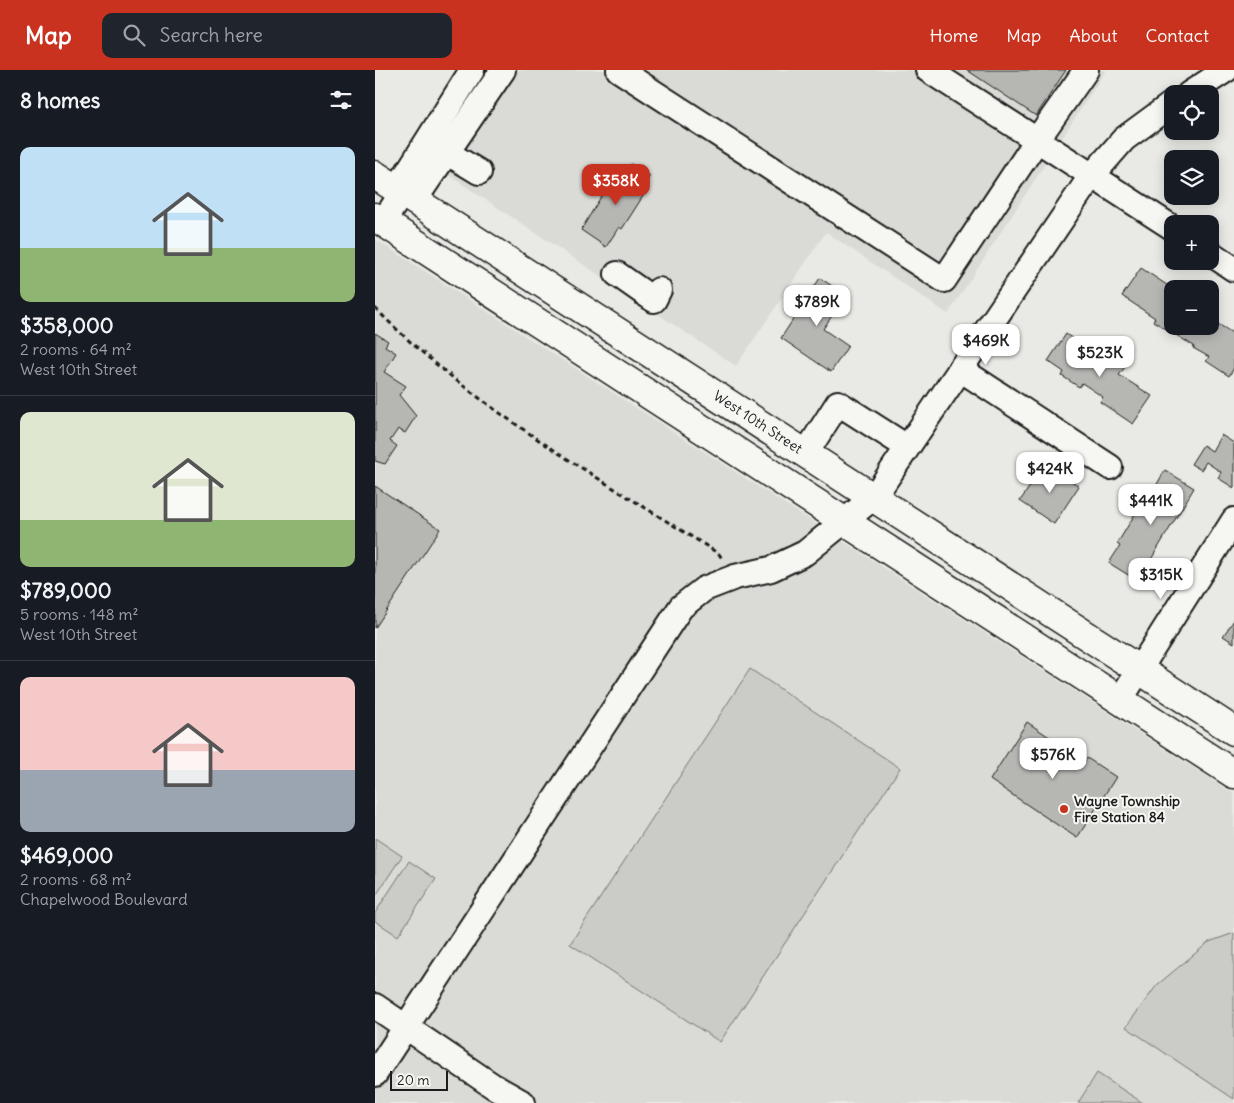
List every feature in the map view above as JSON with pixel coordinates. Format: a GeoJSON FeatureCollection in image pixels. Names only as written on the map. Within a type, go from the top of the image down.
{"type":"FeatureCollection","features":[{"type":"Feature","properties":{"kind":"main road","name":"West 10th Street"},"geometry":{"type":"LineString","coordinates":[[375,175],[1234,731]]}},
{"type":"Feature","properties":{"kind":"main road"},"geometry":{"type":"LineString","coordinates":[[379,220],[1234,774]]}},
{"type":"Feature","properties":{"kind":"street"},"geometry":{"type":"LineString","coordinates":[[379,220],[402,193],[403,178],[473,70]]}},
{"type":"Feature","properties":{"kind":"street"},"geometry":{"type":"LineString","coordinates":[[402,193],[422,190],[503,70]]}},
{"type":"Feature","properties":{"kind":"street"},"geometry":{"type":"LineString","coordinates":[[619,70],[944,280],[1086,70]]}},
{"type":"Feature","properties":{"kind":"street"},"geometry":{"type":"LineString","coordinates":[[928,70],[1164,222]]}},
{"type":"Feature","properties":{"kind":"street"},"geometry":{"type":"LineString","coordinates":[[1200,85],[1214,73]]}},
{"type":"Feature","properties":{"kind":"street"},"geometry":{"type":"LineString","coordinates":[[375,1074],[681,607],[704,588],[735,577],[771,568],[805,553],[823,540],[843,520],[874,497],[1092,174],[1124,139],[1164,110]]}},
{"type":"Feature","properties":{"kind":"street"},"geometry":{"type":"LineString","coordinates":[[447,152],[479,172]]}},
{"type":"Feature","properties":{"kind":"street"},"geometry":{"type":"LineString","coordinates":[[1219,259],[1234,269]]}},
{"type":"Feature","properties":{"kind":"street"},"geometry":{"type":"LineString","coordinates":[[617,274],[654,300],[659,290]]}},
{"type":"Feature","properties":{"kind":"street"},"geometry":{"type":"LineString","coordinates":[[960,369],[1110,467]]}},
{"type":"Feature","properties":{"kind":"street"},"geometry":{"type":"LineString","coordinates":[[806,453],[837,403],[907,447]]}},
{"type":"Feature","properties":{"kind":"street"},"geometry":{"type":"LineString","coordinates":[[1120,700],[1234,520]]}},
{"type":"Feature","properties":{"kind":"street"},"geometry":{"type":"LineString","coordinates":[[375,1006],[493,1086],[523,1103]]}},
{"type":"Feature","properties":{"kind":"path"},"geometry":{"type":"LineString","coordinates":[[375,308],[441,370],[493,410],[719,554],[735,577]]}},
{"type":"Feature","properties":{"kind":"shaded area"},"geometry":{"type":"Polygon","coordinates":[[[517,70],[1106,70],[948,314],[826,232],[736,366],[447,174],[517,70]]]}},
{"type":"Feature","properties":{"kind":"shaded area"},"geometry":{"type":"Polygon","coordinates":[[[375,239],[1234,794],[1234,1103],[375,1103],[375,239]]]}},
{"type":"Feature","properties":{"kind":"shaded area"},"geometry":{"type":"Polygon","coordinates":[[[750,669],[900,768],[720,1042],[570,944],[750,669]]]}},
{"type":"Feature","properties":{"kind":"shaded area"},"geometry":{"type":"Polygon","coordinates":[[[375,838],[402,856],[375,897],[375,838]]]}},
{"type":"Feature","properties":{"kind":"shaded area"},"geometry":{"type":"Polygon","coordinates":[[[409,861],[436,879],[398,936],[375,921],[375,913],[409,861]]]}},
{"type":"Feature","properties":{"kind":"shaded area"},"geometry":{"type":"Polygon","coordinates":[[[1234,933],[1234,1099],[1126,1027],[1157,985],[1209,942],[1234,933]]]}},
{"type":"Feature","properties":{"kind":"shaded area"},"geometry":{"type":"Polygon","coordinates":[[[1097,1073],[1143,1103],[1078,1103],[1097,1073]]]}},
{"type":"Feature","properties":{"kind":"building"},"geometry":{"type":"Polygon","coordinates":[[[967,70],[1066,70],[1036,116],[967,70]]]}},
{"type":"Feature","properties":{"kind":"building"},"geometry":{"type":"Polygon","coordinates":[[[631,164],[650,176],[640,189],[645,193],[622,229],[619,227],[606,247],[581,230],[608,185],[610,186],[618,174],[622,177],[631,164]]]}},
{"type":"Feature","properties":{"kind":"building"},"geometry":{"type":"Polygon","coordinates":[[[1141,268],[1164,283],[1164,328],[1153,321],[1155,318],[1122,296],[1141,268]]]}},
{"type":"Feature","properties":{"kind":"building"},"geometry":{"type":"Polygon","coordinates":[[[820,278],[846,295],[823,329],[848,346],[831,372],[781,338],[820,278]]]}},
{"type":"Feature","properties":{"kind":"building"},"geometry":{"type":"Polygon","coordinates":[[[1219,325],[1234,334],[1234,368],[1229,376],[1206,361],[1209,357],[1193,348],[1194,346],[1176,335],[1219,335],[1219,325]]]}},
{"type":"Feature","properties":{"kind":"building"},"geometry":{"type":"Polygon","coordinates":[[[375,333],[388,341],[385,346],[396,353],[384,372],[406,386],[399,395],[416,416],[405,433],[398,429],[390,441],[397,446],[385,464],[375,461],[375,333]]]}},
{"type":"Feature","properties":{"kind":"building"},"geometry":{"type":"Polygon","coordinates":[[[1066,334],[1083,346],[1081,349],[1097,359],[1102,352],[1125,367],[1119,375],[1152,396],[1133,424],[1100,402],[1103,397],[1082,383],[1079,387],[1062,376],[1064,372],[1048,361],[1066,334]]]}},
{"type":"Feature","properties":{"kind":"building"},"geometry":{"type":"Polygon","coordinates":[[[1221,435],[1234,443],[1234,488],[1218,478],[1221,472],[1206,462],[1201,470],[1191,464],[1203,445],[1212,451],[1221,435]]]}},
{"type":"Feature","properties":{"kind":"building"},"geometry":{"type":"Polygon","coordinates":[[[1045,464],[1079,486],[1054,524],[1020,501],[1045,464]]]}},
{"type":"Feature","properties":{"kind":"building"},"geometry":{"type":"Polygon","coordinates":[[[1165,470],[1194,488],[1138,581],[1109,563],[1120,546],[1117,544],[1138,509],[1142,511],[1165,470]]]}},
{"type":"Feature","properties":{"kind":"building"},"geometry":{"type":"Polygon","coordinates":[[[375,486],[440,529],[375,628],[375,486]]]}},
{"type":"Feature","properties":{"kind":"building"},"geometry":{"type":"Polygon","coordinates":[[[1234,620],[1234,643],[1223,636],[1234,620]]]}},
{"type":"Feature","properties":{"kind":"building","name":"Wayne Township Fire Station 84"},"geometry":{"type":"Polygon","coordinates":[[[1027,722],[1085,761],[1087,758],[1116,777],[1077,838],[990,780],[1027,722]]]}},
{"type":"Feature","properties":{"kind":"place","name":"Wayne Township Fire Station 84"},"geometry":{"type":"Point","coordinates":[1064,809]}}]}
